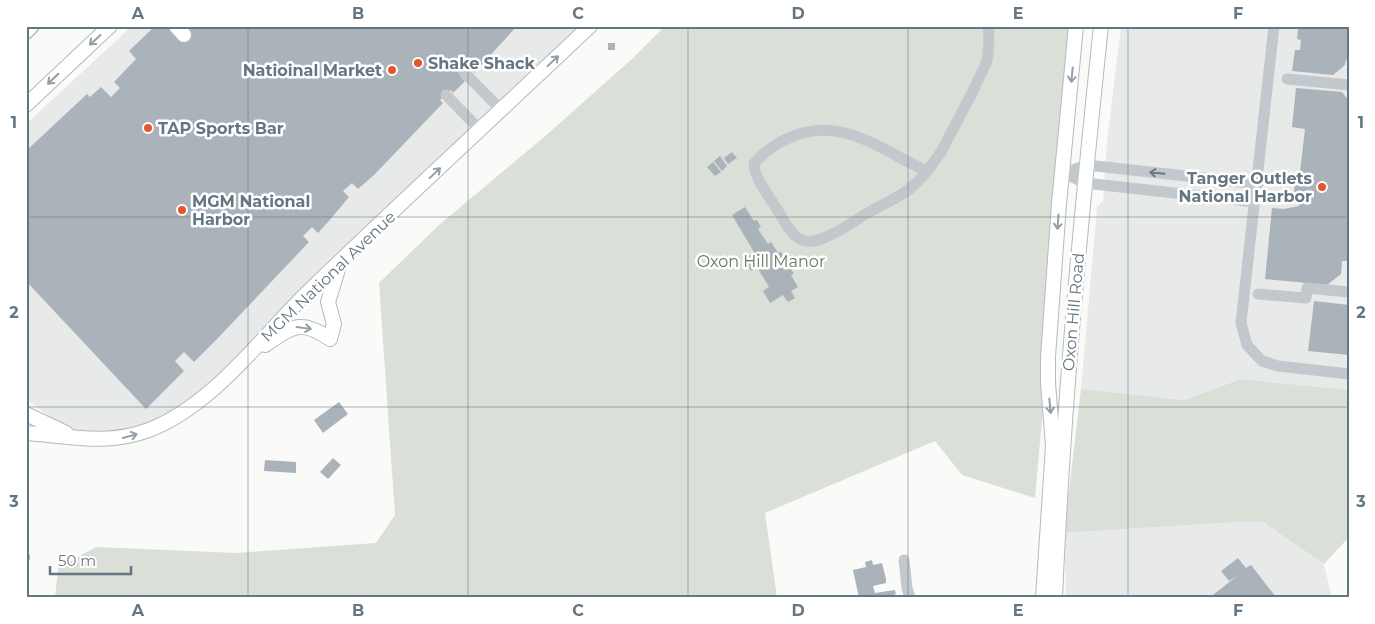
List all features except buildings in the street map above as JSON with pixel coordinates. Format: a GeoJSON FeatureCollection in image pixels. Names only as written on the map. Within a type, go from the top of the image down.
{"type":"FeatureCollection","features":[{"type":"Feature","properties":{"kind":"highway"},"geometry":{"type":"LineString","coordinates":[[26,30],[30,26]]}},
{"type":"Feature","properties":{"kind":"main road"},"geometry":{"type":"LineString","coordinates":[[26,105],[110,26]]}},
{"type":"Feature","properties":{"kind":"main road","name":"MGM National Avenue"},"geometry":{"type":"LineString","coordinates":[[26,433],[81,440],[127,438],[175,418],[201,399],[247,356],[306,294],[590,26]]}},
{"type":"Feature","properties":{"kind":"main road","name":"Oxon Hill Road"},"geometry":{"type":"LineString","coordinates":[[1043,598],[1053,446],[1048,357],[1059,204],[1064,174],[1076,26]]}},
{"type":"Feature","properties":{"kind":"main road","name":"Oxon Hill Road"},"geometry":{"type":"LineString","coordinates":[[1055,598],[1067,384],[1101,26]]}},
{"type":"Feature","properties":{"kind":"main road"},"geometry":{"type":"LineString","coordinates":[[247,356],[297,326],[309,328],[330,339],[334,324],[328,302],[340,262]]}},
{"type":"Feature","properties":{"kind":"main road"},"geometry":{"type":"LineString","coordinates":[[26,414],[81,440]]}},
{"type":"Feature","properties":{"kind":"street"},"geometry":{"type":"LineString","coordinates":[[927,171],[906,162],[866,139],[838,130],[815,130],[796,135],[761,155],[754,164],[758,180],[778,211],[793,234],[804,241],[813,241],[838,230],[910,188],[927,171],[941,152],[982,71],[987,60],[988,26]]}},
{"type":"Feature","properties":{"kind":"street"},"geometry":{"type":"LineString","coordinates":[[1274,26],[1241,324],[1247,345],[1262,361],[1278,366],[1349,374]]}},
{"type":"Feature","properties":{"kind":"street"},"geometry":{"type":"LineString","coordinates":[[464,72],[501,110]]}},
{"type":"Feature","properties":{"kind":"street"},"geometry":{"type":"LineString","coordinates":[[1287,79],[1349,85]]}},
{"type":"Feature","properties":{"kind":"street"},"geometry":{"type":"LineString","coordinates":[[446,95],[480,130]]}},
{"type":"Feature","properties":{"kind":"street"},"geometry":{"type":"LineString","coordinates":[[1064,174],[1087,165],[1258,184]]}},
{"type":"Feature","properties":{"kind":"street"},"geometry":{"type":"LineString","coordinates":[[1064,174],[1085,183],[1255,202]]}},
{"type":"Feature","properties":{"kind":"street"},"geometry":{"type":"LineString","coordinates":[[1258,294],[1306,298],[1307,288],[1349,292]]}},
{"type":"Feature","properties":{"kind":"street"},"geometry":{"type":"LineString","coordinates":[[904,560],[910,598]]}},
{"type":"Feature","properties":{"kind":"shaded area","name":"MGM National Harbor"},"geometry":{"type":"Polygon","coordinates":[[[132,26],[579,26],[247,356],[175,418],[81,440],[26,399],[26,124],[132,26]]]}},
{"type":"Feature","properties":{"kind":"shaded area"},"geometry":{"type":"Polygon","coordinates":[[[1121,26],[1349,26],[1349,390],[1241,379],[1184,400],[1081,389],[1097,207],[1103,201],[1107,142],[1121,26]]]}},
{"type":"Feature","properties":{"kind":"shaded area"},"geometry":{"type":"Polygon","coordinates":[[[1263,522],[1324,564],[1332,598],[1066,598],[1064,533],[1263,522]]]}},
{"type":"Feature","properties":{"kind":"green space","name":"Oxon Hill Manor"},"geometry":{"type":"Polygon","coordinates":[[[665,26],[1068,26],[1052,308],[1035,498],[962,475],[935,441],[765,513],[777,598],[55,598],[58,568],[96,547],[236,553],[376,543],[395,515],[379,283],[439,225],[543,138],[633,58],[665,26]]]}},
{"type":"Feature","properties":{"kind":"green space"},"geometry":{"type":"Polygon","coordinates":[[[1241,379],[1349,390],[1349,537],[1324,564],[1263,522],[1064,533],[1081,389],[1184,400],[1241,379]]]}},
{"type":"Feature","properties":{"kind":"place","name":"Shake Shack"},"geometry":{"type":"Point","coordinates":[418,63]}},
{"type":"Feature","properties":{"kind":"place","name":"Natioinal Market"},"geometry":{"type":"Point","coordinates":[392,70]}},
{"type":"Feature","properties":{"kind":"place","name":"TAP Sports Bar"},"geometry":{"type":"Point","coordinates":[148,128]}},
{"type":"Feature","properties":{"kind":"place","name":"Tanger Outlets National Harbor"},"geometry":{"type":"Point","coordinates":[1322,187]}},
{"type":"Feature","properties":{"kind":"place","name":"MGM National Harbor"},"geometry":{"type":"Point","coordinates":[182,210]}}]}
